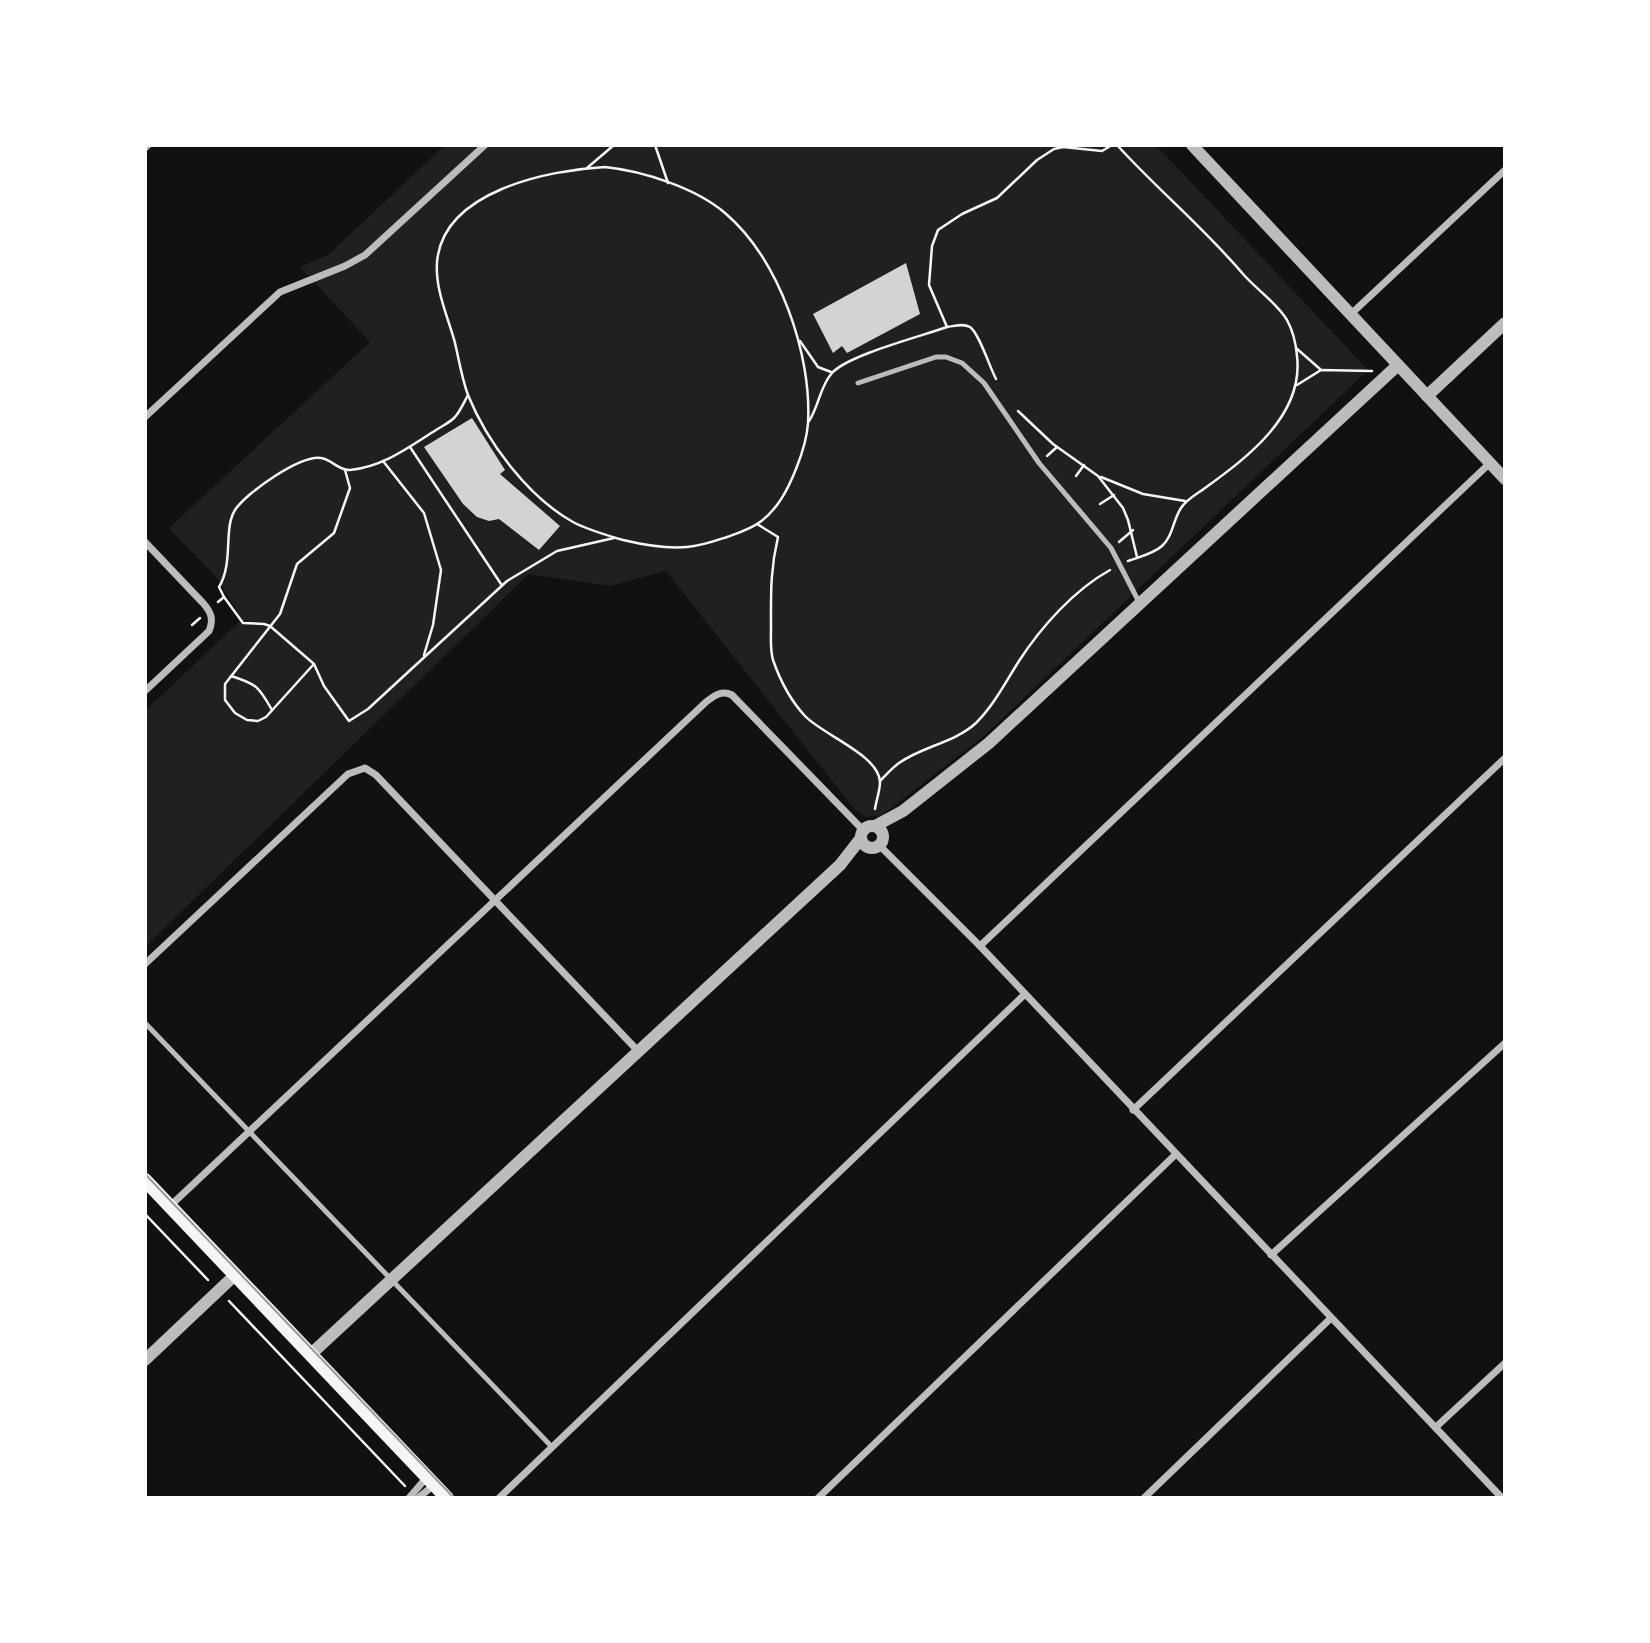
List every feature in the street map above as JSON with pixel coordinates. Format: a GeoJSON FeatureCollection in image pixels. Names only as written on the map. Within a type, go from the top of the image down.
{"type":"FeatureCollection","features":[{"type":"Feature","properties":{"kind":"main road"},"geometry":{"type":"LineString","coordinates":[[145,1180],[447,1498]]}},
{"type":"Feature","properties":{"kind":"street"},"geometry":{"type":"LineString","coordinates":[[145,417],[280,292],[345,266],[365,255],[485,145]]}},
{"type":"Feature","properties":{"kind":"street"},"geometry":{"type":"LineString","coordinates":[[1192,145],[1505,479]]}},
{"type":"Feature","properties":{"kind":"street"},"geometry":{"type":"LineString","coordinates":[[1351,314],[1505,170]]}},
{"type":"Feature","properties":{"kind":"street"},"geometry":{"type":"LineString","coordinates":[[1427,396],[1505,323]]}},
{"type":"Feature","properties":{"kind":"street"},"geometry":{"type":"LineString","coordinates":[[311,1354],[840,864],[989,743],[1398,365]]}},
{"type":"Feature","properties":{"kind":"street"},"geometry":{"type":"LineString","coordinates":[[980,946],[1490,463]]}},
{"type":"Feature","properties":{"kind":"street"},"geometry":{"type":"LineString","coordinates":[[145,541],[210,614],[209,631],[145,691]]}},
{"type":"Feature","properties":{"kind":"street"},"geometry":{"type":"LineString","coordinates":[[170,1206],[706,702],[725,692],[737,700],[980,946],[1502,1498]]}},
{"type":"Feature","properties":{"kind":"street"},"geometry":{"type":"LineString","coordinates":[[1133,1110],[1505,758]]}},
{"type":"Feature","properties":{"kind":"street"},"geometry":{"type":"LineString","coordinates":[[145,964],[348,774],[365,768],[376,775],[638,1051]]}},
{"type":"Feature","properties":{"kind":"street"},"geometry":{"type":"LineString","coordinates":[[499,1498],[1024,995]]}},
{"type":"Feature","properties":{"kind":"street"},"geometry":{"type":"LineString","coordinates":[[1270,1255],[1505,1043]]}},
{"type":"Feature","properties":{"kind":"street"},"geometry":{"type":"LineString","coordinates":[[818,1498],[1175,1155]]}},
{"type":"Feature","properties":{"kind":"street"},"geometry":{"type":"LineString","coordinates":[[145,1360],[235,1275]]}},
{"type":"Feature","properties":{"kind":"street"},"geometry":{"type":"LineString","coordinates":[[1144,1498],[1331,1318]]}},
{"type":"Feature","properties":{"kind":"street"},"geometry":{"type":"LineString","coordinates":[[1436,1427],[1505,1363]]}},
{"type":"Feature","properties":{"kind":"street"},"geometry":{"type":"LineString","coordinates":[[413,1496],[431,1480]]}},
{"type":"Feature","properties":{"kind":"lane"},"geometry":{"type":"LineString","coordinates":[[858,383],[936,357],[946,357],[962,363],[993,394],[1039,463],[1111,548],[1140,604]]}},
{"type":"Feature","properties":{"kind":"lane"},"geometry":{"type":"LineString","coordinates":[[145,1023],[552,1447]]}},
{"type":"Feature","properties":{"kind":"path"},"geometry":{"type":"LineString","coordinates":[[587,168],[614,145]]}},
{"type":"Feature","properties":{"kind":"path"},"geometry":{"type":"LineString","coordinates":[[655,145],[668,183]]}},
{"type":"Feature","properties":{"kind":"path"},"geometry":{"type":"LineString","coordinates":[[880,781],[900,762],[949,740],[977,722],[995,700],[1027,650],[1057,614],[1092,582],[1120,565],[1155,551],[1167,540],[1179,510],[1262,442],[1283,413],[1297,385],[1296,348],[1288,321],[1222,247],[1157,188],[1115,145],[1101,151],[1063,147],[1054,149],[1037,160],[997,198],[943,225],[932,246],[929,285],[947,327]]}},
{"type":"Feature","properties":{"kind":"path"},"geometry":{"type":"LineString","coordinates":[[587,168],[644,173],[714,205],[748,237],[785,299],[798,338],[807,392],[808,423],[800,460],[775,508],[757,524],[713,542],[691,547],[654,547],[614,537],[572,521],[534,492],[500,452],[468,395],[439,284],[438,256],[447,235],[461,214],[492,193],[531,179],[587,168]]}},
{"type":"Feature","properties":{"kind":"path"},"geometry":{"type":"LineString","coordinates":[[808,423],[816,412],[824,385],[832,373],[846,363],[947,327],[962,325],[972,329],[1001,387]]}},
{"type":"Feature","properties":{"kind":"path"},"geometry":{"type":"LineString","coordinates":[[798,338],[818,367],[832,373]]}},
{"type":"Feature","properties":{"kind":"path"},"geometry":{"type":"LineString","coordinates":[[1296,348],[1321,370]]}},
{"type":"Feature","properties":{"kind":"path"},"geometry":{"type":"LineString","coordinates":[[1297,385],[1321,370],[1371,370],[1374,373]]}},
{"type":"Feature","properties":{"kind":"path"},"geometry":{"type":"LineString","coordinates":[[468,395],[453,419],[383,461],[368,467],[345,470],[319,457],[307,460],[276,476],[238,506],[232,518],[228,568],[219,587],[243,623],[270,626],[314,664],[324,686],[349,721],[369,709],[502,585],[557,551],[614,537]]}},
{"type":"Feature","properties":{"kind":"path"},"geometry":{"type":"LineString","coordinates":[[1015,408],[1053,444],[1098,476],[1114,495],[1133,530],[1138,558]]}},
{"type":"Feature","properties":{"kind":"path"},"geometry":{"type":"LineString","coordinates":[[410,447],[502,585]]}},
{"type":"Feature","properties":{"kind":"path"},"geometry":{"type":"LineString","coordinates":[[383,461],[424,513],[441,569],[433,625],[423,659]]}},
{"type":"Feature","properties":{"kind":"path"},"geometry":{"type":"LineString","coordinates":[[1076,476],[1084,465]]}},
{"type":"Feature","properties":{"kind":"path"},"geometry":{"type":"LineString","coordinates":[[314,664],[272,710],[258,721],[247,720],[235,713],[225,700],[225,684],[281,614],[297,564],[334,533],[349,488],[345,470]]}},
{"type":"Feature","properties":{"kind":"path"},"geometry":{"type":"LineString","coordinates":[[1098,476],[1143,494],[1187,501]]}},
{"type":"Feature","properties":{"kind":"path"},"geometry":{"type":"LineString","coordinates":[[1100,505],[1114,495]]}},
{"type":"Feature","properties":{"kind":"path"},"geometry":{"type":"LineString","coordinates":[[757,524],[778,537],[770,587],[771,649],[785,686],[805,717],[820,730],[857,751],[876,772],[880,781],[875,809]]}},
{"type":"Feature","properties":{"kind":"path"},"geometry":{"type":"LineString","coordinates":[[1111,548],[1133,530]]}},
{"type":"Feature","properties":{"kind":"path"},"geometry":{"type":"LineString","coordinates":[[192,625],[210,614],[224,597]]}},
{"type":"Feature","properties":{"kind":"path"},"geometry":{"type":"LineString","coordinates":[[231,676],[260,688],[272,710]]}},
{"type":"Feature","properties":{"kind":"path"},"geometry":{"type":"LineString","coordinates":[[145,1214],[212,1284]]}},
{"type":"Feature","properties":{"kind":"path"},"geometry":{"type":"LineString","coordinates":[[226,1299],[413,1496]]}},
{"type":"Feature","properties":{"kind":"shaded area"},"geometry":{"type":"Polygon","coordinates":[[[445,145],[1156,145],[1368,370],[984,736],[882,815],[866,817],[855,810],[666,571],[610,586],[529,574],[145,947],[145,711],[242,619],[217,578],[169,528],[370,342],[300,267],[328,255],[445,145]]]}},
{"type":"Feature","properties":{"kind":"building"},"geometry":{"type":"Polygon","coordinates":[[[906,263],[920,314],[847,353],[842,346],[833,353],[813,314],[906,263]]]}},
{"type":"Feature","properties":{"kind":"building"},"geometry":{"type":"Polygon","coordinates":[[[472,418],[505,470],[500,474],[560,526],[539,550],[499,519],[489,521],[477,517],[463,504],[424,447],[472,418]]]}},
{"type":"Feature","properties":{"kind":"tram line"},"geometry":{"type":"LineString","coordinates":[[145,1174],[454,1498]]}}]}
